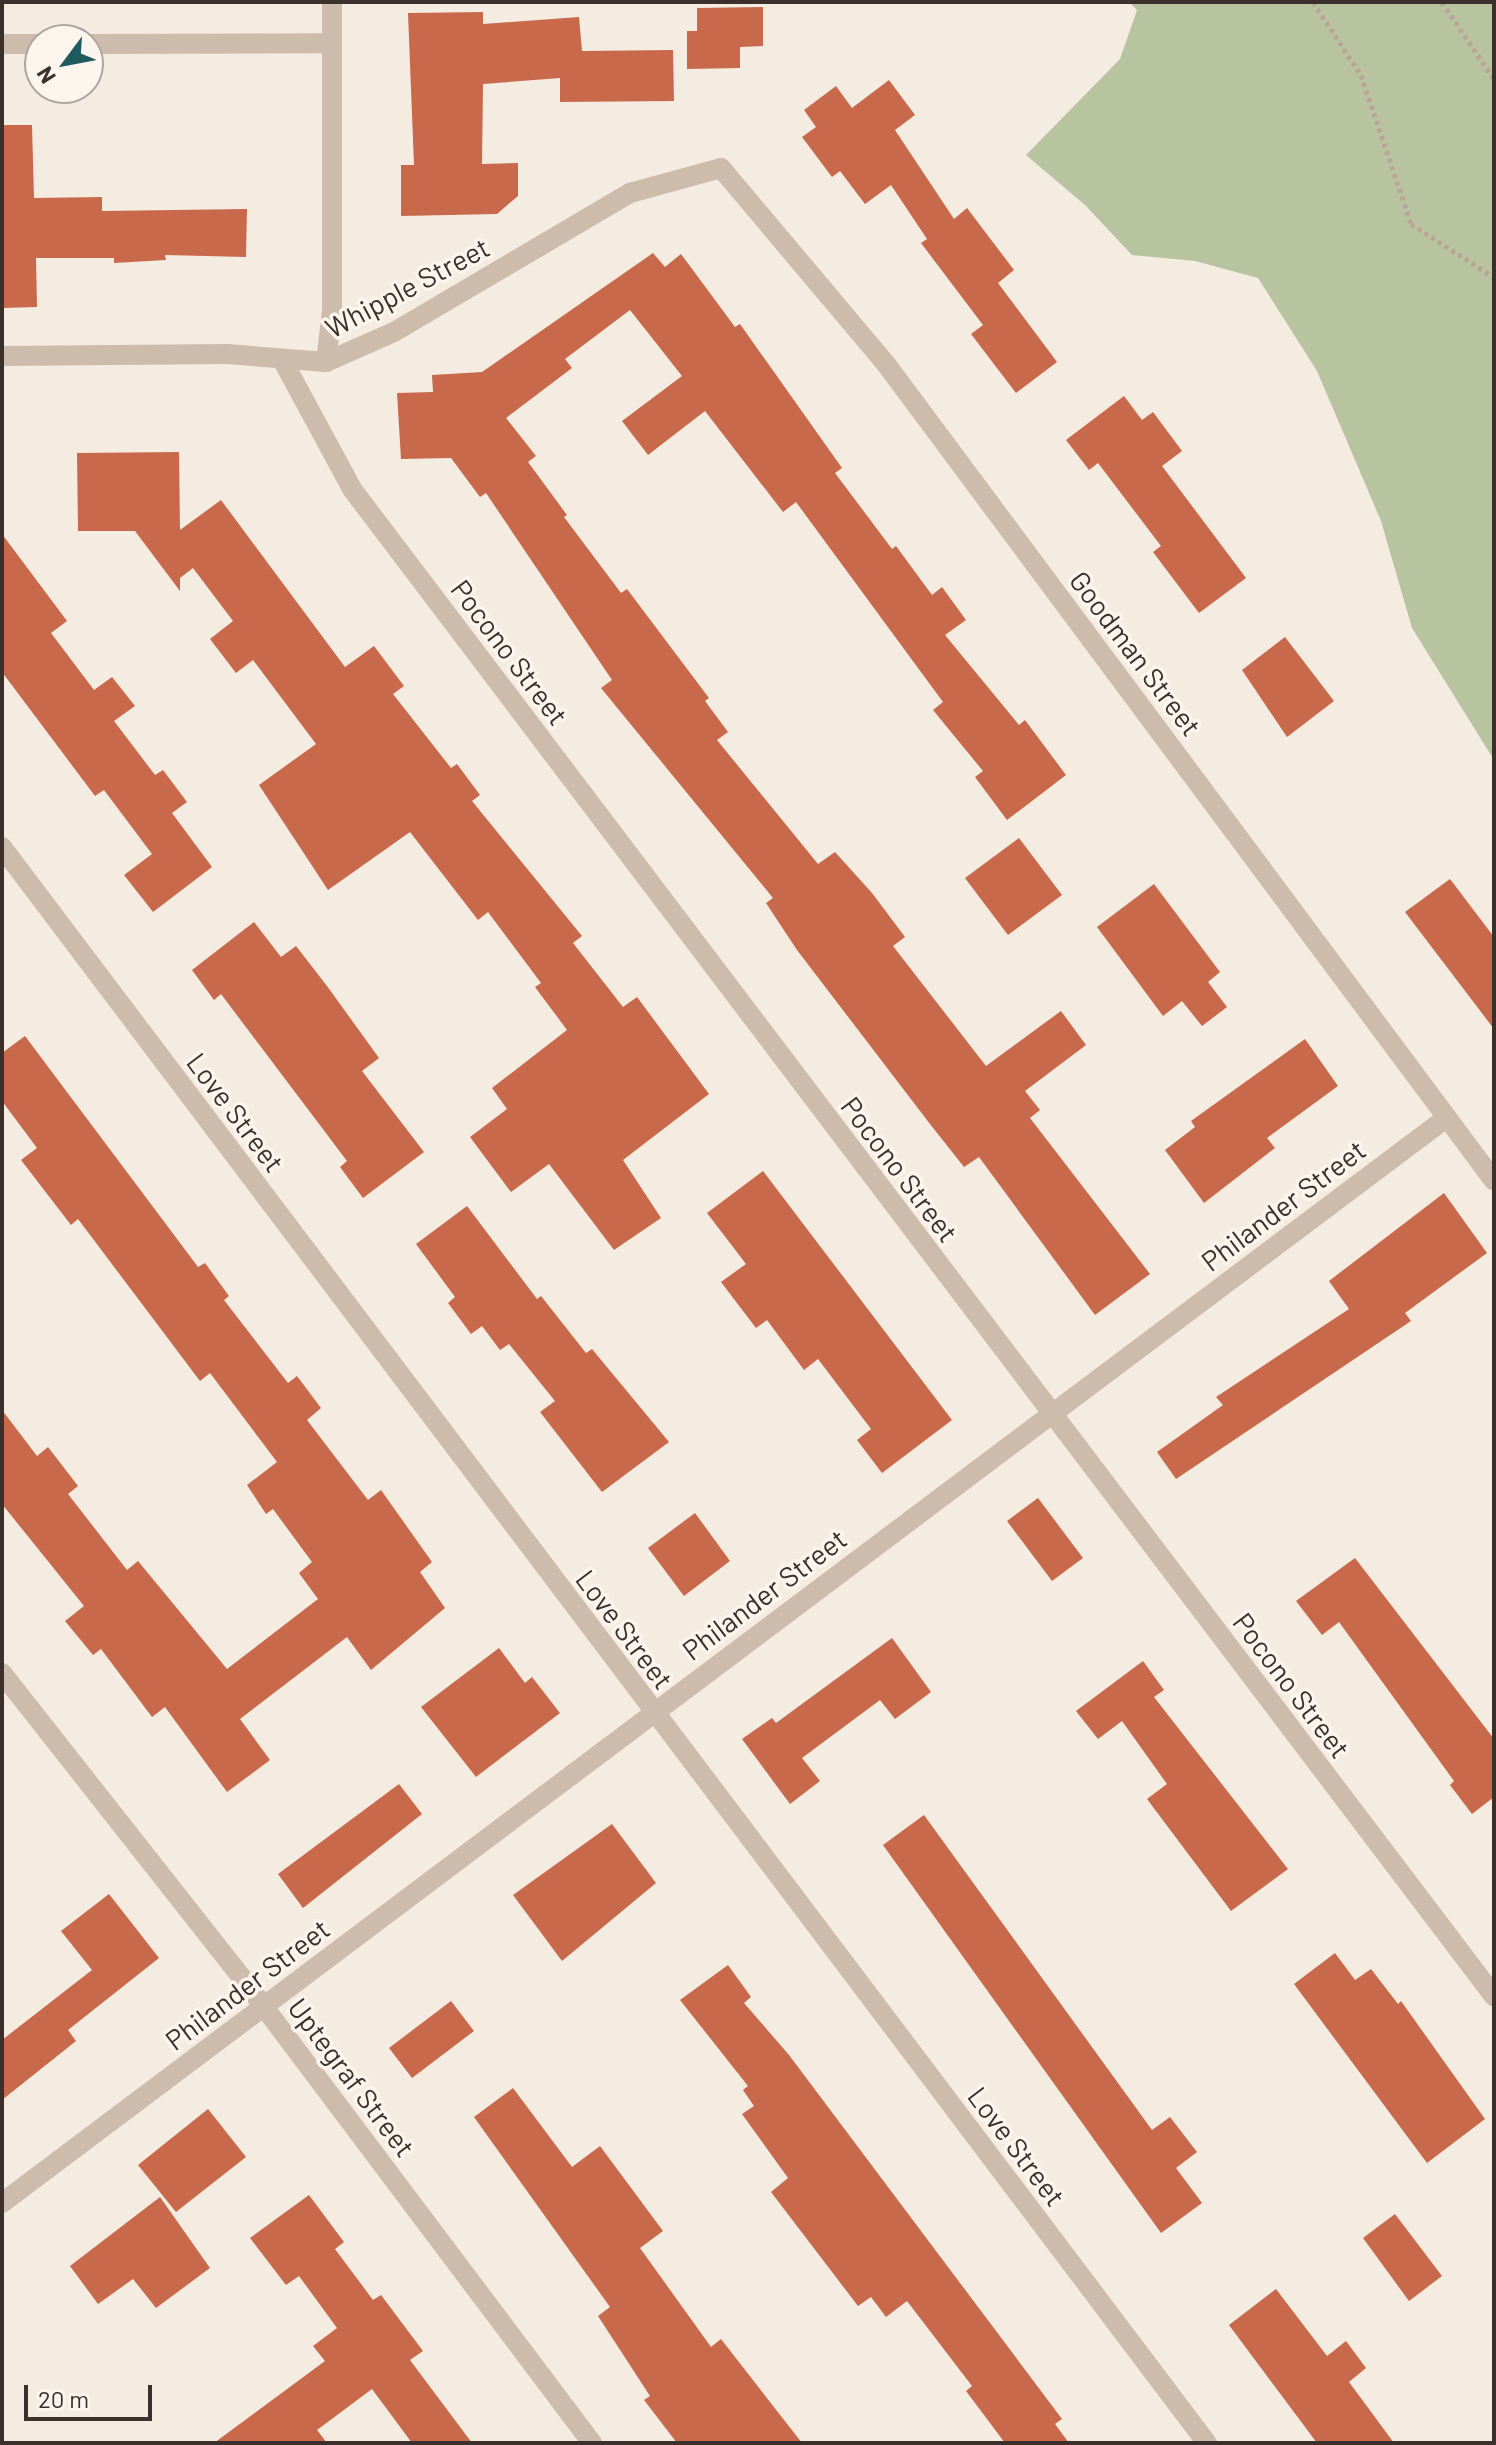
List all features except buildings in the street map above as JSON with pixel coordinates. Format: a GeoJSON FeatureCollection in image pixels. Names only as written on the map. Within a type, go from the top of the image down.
{"type":"FeatureCollection","features":[{"type":"Feature","properties":{"kind":"street"},"geometry":{"type":"LineString","coordinates":[[326,362],[332,310],[332,2]]}},
{"type":"Feature","properties":{"kind":"street"},"geometry":{"type":"LineString","coordinates":[[104,44],[332,43]]}},
{"type":"Feature","properties":{"kind":"street"},"geometry":{"type":"LineString","coordinates":[[2,44],[24,44]]}},
{"type":"Feature","properties":{"kind":"street","name":"Whipple Street"},"geometry":{"type":"LineString","coordinates":[[2,356],[227,354],[284,363],[326,362],[394,332],[630,193],[721,168]]}},
{"type":"Feature","properties":{"kind":"street","name":"Goodman Street"},"geometry":{"type":"LineString","coordinates":[[721,168],[886,364],[1494,1181]]}},
{"type":"Feature","properties":{"kind":"street","name":"Pocono Street"},"geometry":{"type":"LineString","coordinates":[[284,363],[352,489],[1494,1996]]}},
{"type":"Feature","properties":{"kind":"street","name":"Love Street"},"geometry":{"type":"LineString","coordinates":[[2,847],[1207,2443]]}},
{"type":"Feature","properties":{"kind":"street","name":"Philander Street"},"geometry":{"type":"LineString","coordinates":[[2,2203],[1446,1118]]}},
{"type":"Feature","properties":{"kind":"street","name":"Uptegraf Street"},"geometry":{"type":"LineString","coordinates":[[2,1673],[264,2006],[592,2443]]}},
{"type":"Feature","properties":{"kind":"path"},"geometry":{"type":"LineString","coordinates":[[1313,2],[1361,75],[1411,224],[1494,277]]}},
{"type":"Feature","properties":{"kind":"path"},"geometry":{"type":"LineString","coordinates":[[1442,2],[1494,79]]}},
{"type":"Feature","properties":{"kind":"green space"},"geometry":{"type":"Polygon","coordinates":[[[1129,2],[1494,4],[1494,760],[1412,628],[1381,521],[1317,371],[1258,278],[1195,261],[1132,255],[1085,205],[1026,155],[1120,59],[1137,10],[1129,2]]]}}]}
